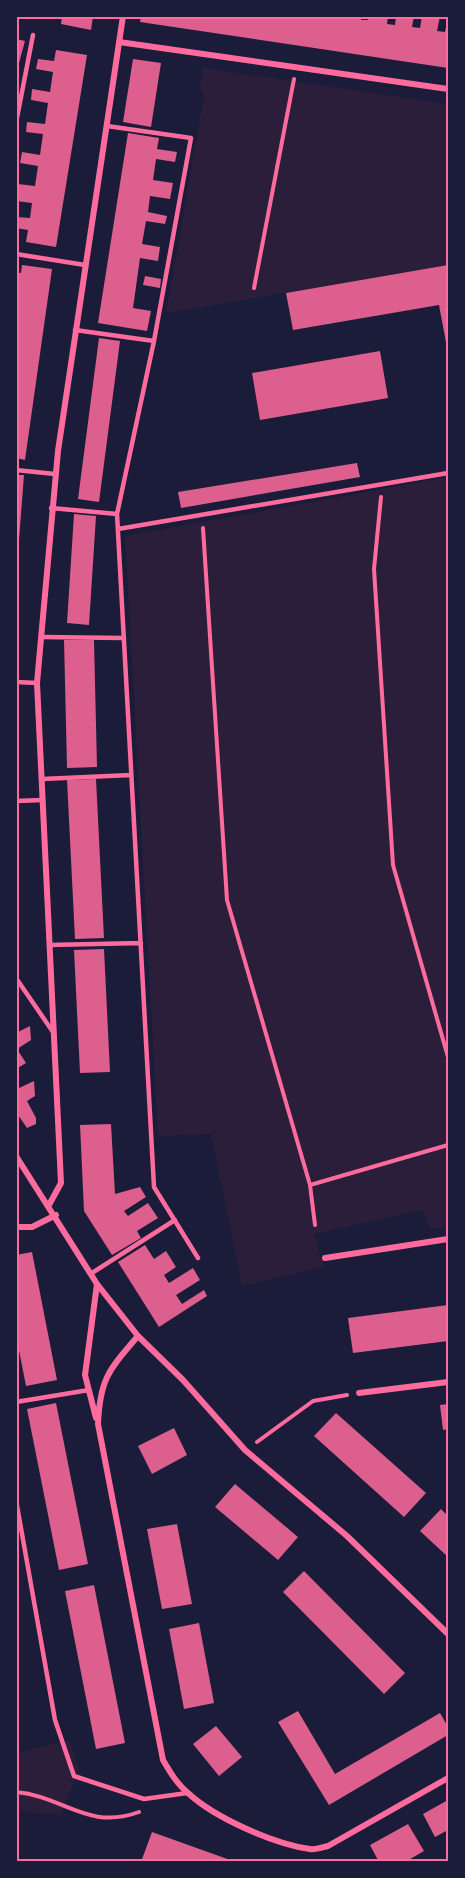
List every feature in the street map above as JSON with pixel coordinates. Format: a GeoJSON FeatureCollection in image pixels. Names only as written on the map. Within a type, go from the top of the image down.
{"type":"FeatureCollection","features":[{"type":"Feature","properties":{"kind":"street"},"geometry":{"type":"LineString","coordinates":[[49,1205],[61,1183],[37,682],[55,474],[123,16]]}},
{"type":"Feature","properties":{"kind":"street"},"geometry":{"type":"LineString","coordinates":[[119,42],[448,89]]}},
{"type":"Feature","properties":{"kind":"street"},"geometry":{"type":"LineString","coordinates":[[16,1156],[56,1215],[92,1272],[97,1284],[138,1336],[183,1380],[245,1450],[347,1536],[448,1634]]}},
{"type":"Feature","properties":{"kind":"street"},"geometry":{"type":"LineString","coordinates":[[16,1227],[32,1227],[56,1215]]}},
{"type":"Feature","properties":{"kind":"street"},"geometry":{"type":"LineString","coordinates":[[325,1258],[448,1239]]}},
{"type":"Feature","properties":{"kind":"street"},"geometry":{"type":"LineString","coordinates":[[97,1284],[85,1375],[98,1424],[163,1760],[187,1793],[207,1809],[248,1830],[312,1850],[328,1846],[448,1778]]}},
{"type":"Feature","properties":{"kind":"street"},"geometry":{"type":"LineString","coordinates":[[98,1424],[99,1395],[108,1371],[138,1336]]}},
{"type":"Feature","properties":{"kind":"street"},"geometry":{"type":"LineString","coordinates":[[359,1393],[448,1382]]}},
{"type":"Feature","properties":{"kind":"lane"},"geometry":{"type":"LineString","coordinates":[[16,123],[33,34]]}},
{"type":"Feature","properties":{"kind":"lane"},"geometry":{"type":"LineString","coordinates":[[107,126],[191,138],[154,341],[117,514],[154,1187],[198,1258]]}},
{"type":"Feature","properties":{"kind":"lane"},"geometry":{"type":"LineString","coordinates":[[16,254],[85,265]]}},
{"type":"Feature","properties":{"kind":"lane"},"geometry":{"type":"LineString","coordinates":[[75,330],[154,341]]}},
{"type":"Feature","properties":{"kind":"lane"},"geometry":{"type":"LineString","coordinates":[[16,470],[55,474]]}},
{"type":"Feature","properties":{"kind":"lane"},"geometry":{"type":"LineString","coordinates":[[118,529],[448,473]]}},
{"type":"Feature","properties":{"kind":"lane"},"geometry":{"type":"LineString","coordinates":[[51,508],[117,514]]}},
{"type":"Feature","properties":{"kind":"lane"},"geometry":{"type":"LineString","coordinates":[[41,637],[124,638]]}},
{"type":"Feature","properties":{"kind":"lane"},"geometry":{"type":"LineString","coordinates":[[16,682],[37,682]]}},
{"type":"Feature","properties":{"kind":"lane"},"geometry":{"type":"LineString","coordinates":[[42,779],[131,775]]}},
{"type":"Feature","properties":{"kind":"lane"},"geometry":{"type":"LineString","coordinates":[[16,801],[43,800]]}},
{"type":"Feature","properties":{"kind":"lane"},"geometry":{"type":"LineString","coordinates":[[49,945],[141,943]]}},
{"type":"Feature","properties":{"kind":"lane"},"geometry":{"type":"LineString","coordinates":[[16,978],[53,1032]]}},
{"type":"Feature","properties":{"kind":"lane"},"geometry":{"type":"LineString","coordinates":[[92,1272],[175,1220]]}},
{"type":"Feature","properties":{"kind":"lane"},"geometry":{"type":"LineString","coordinates":[[16,1402],[88,1390]]}},
{"type":"Feature","properties":{"kind":"lane"},"geometry":{"type":"LineString","coordinates":[[16,1500],[55,1720],[74,1776],[144,1799],[187,1793]]}},
{"type":"Feature","properties":{"kind":"path"},"geometry":{"type":"LineString","coordinates":[[254,288],[296,68]]}},
{"type":"Feature","properties":{"kind":"path"},"geometry":{"type":"LineString","coordinates":[[383,484],[374,569],[393,865],[448,1057]]}},
{"type":"Feature","properties":{"kind":"path"},"geometry":{"type":"LineString","coordinates":[[202,516],[227,900],[309,1185],[315,1225]]}},
{"type":"Feature","properties":{"kind":"path"},"geometry":{"type":"LineString","coordinates":[[309,1185],[448,1144]]}},
{"type":"Feature","properties":{"kind":"path"},"geometry":{"type":"LineString","coordinates":[[245,1450],[313,1401],[359,1393]]}},
{"type":"Feature","properties":{"kind":"path"},"geometry":{"type":"LineString","coordinates":[[16,1792],[88,1816],[109,1819],[149,1807]]}},
{"type":"Feature","properties":{"kind":"shaded area"},"geometry":{"type":"Polygon","coordinates":[[[203,68],[448,104],[448,265],[166,313],[204,96],[200,88],[203,68]]]}},
{"type":"Feature","properties":{"kind":"shaded area"},"geometry":{"type":"Polygon","coordinates":[[[448,477],[448,1226],[430,1229],[423,1210],[314,1234],[324,1267],[242,1286],[211,1134],[158,1136],[125,536],[448,477]]]}},
{"type":"Feature","properties":{"kind":"shaded area"},"geometry":{"type":"Polygon","coordinates":[[[70,1740],[79,1769],[61,1815],[17,1811],[16,1753],[70,1740]]]}},
{"type":"Feature","properties":{"kind":"building"},"geometry":{"type":"Polygon","coordinates":[[[62,16],[93,16],[91,30],[61,24],[62,16]]]}},
{"type":"Feature","properties":{"kind":"building"},"geometry":{"type":"Polygon","coordinates":[[[141,16],[362,16],[361,20],[368,20],[369,16],[388,16],[387,24],[395,25],[396,16],[414,16],[412,27],[420,28],[422,16],[440,16],[437,31],[445,32],[448,17],[448,68],[140,22],[141,16]]]}},
{"type":"Feature","properties":{"kind":"building"},"geometry":{"type":"Polygon","coordinates":[[[16,39],[25,41],[17,70],[16,70],[16,39]]]}},
{"type":"Feature","properties":{"kind":"building"},"geometry":{"type":"Polygon","coordinates":[[[56,50],[87,55],[56,247],[26,242],[28,230],[16,228],[16,217],[30,218],[32,203],[16,201],[18,184],[35,186],[38,166],[20,163],[22,152],[40,155],[43,134],[26,132],[27,122],[45,124],[48,103],[31,100],[32,89],[50,92],[53,72],[36,69],[38,59],[54,61],[56,50]]]}},
{"type":"Feature","properties":{"kind":"building"},"geometry":{"type":"Polygon","coordinates":[[[133,59],[161,63],[151,127],[123,122],[133,59]]]}},
{"type":"Feature","properties":{"kind":"building"},"geometry":{"type":"Polygon","coordinates":[[[128,133],[159,138],[157,149],[177,152],[175,162],[156,159],[153,180],[173,183],[170,199],[150,196],[148,212],[167,216],[165,224],[146,221],[142,244],[160,247],[158,261],[140,258],[133,308],[151,311],[147,331],[98,323],[128,133]]]}},
{"type":"Feature","properties":{"kind":"building"},"geometry":{"type":"Polygon","coordinates":[[[22,265],[52,269],[25,460],[16,458],[16,303],[19,286],[16,285],[16,272],[21,273],[22,265]]]}},
{"type":"Feature","properties":{"kind":"building"},"geometry":{"type":"Polygon","coordinates":[[[448,265],[448,353],[439,305],[293,330],[286,293],[448,265]]]}},
{"type":"Feature","properties":{"kind":"building"},"geometry":{"type":"Polygon","coordinates":[[[145,276],[161,279],[160,288],[143,285],[145,276]]]}},
{"type":"Feature","properties":{"kind":"building"},"geometry":{"type":"Polygon","coordinates":[[[99,338],[120,341],[99,502],[78,499],[99,338]]]}},
{"type":"Feature","properties":{"kind":"building"},"geometry":{"type":"Polygon","coordinates":[[[380,351],[388,398],[260,420],[252,373],[380,351]]]}},
{"type":"Feature","properties":{"kind":"building"},"geometry":{"type":"Polygon","coordinates":[[[357,463],[360,477],[181,508],[178,492],[357,463]]]}},
{"type":"Feature","properties":{"kind":"building"},"geometry":{"type":"Polygon","coordinates":[[[16,475],[24,475],[18,553],[16,553],[16,475]]]}},
{"type":"Feature","properties":{"kind":"building"},"geometry":{"type":"Polygon","coordinates":[[[74,514],[96,516],[89,625],[67,623],[74,514]]]}},
{"type":"Feature","properties":{"kind":"building"},"geometry":{"type":"Polygon","coordinates":[[[64,640],[94,640],[97,767],[67,768],[64,640]]]}},
{"type":"Feature","properties":{"kind":"building"},"geometry":{"type":"Polygon","coordinates":[[[96,779],[104,938],[75,939],[67,780],[96,779]]]}},
{"type":"Feature","properties":{"kind":"building"},"geometry":{"type":"Polygon","coordinates":[[[16,891],[18,891],[19,908],[16,908],[16,891]]]}},
{"type":"Feature","properties":{"kind":"building"},"geometry":{"type":"Polygon","coordinates":[[[104,949],[110,1072],[80,1073],[74,950],[104,949]]]}},
{"type":"Feature","properties":{"kind":"building"},"geometry":{"type":"Polygon","coordinates":[[[30,1026],[31,1040],[17,1049],[26,1063],[16,1069],[16,1033],[30,1026]]]}},
{"type":"Feature","properties":{"kind":"building"},"geometry":{"type":"Polygon","coordinates":[[[34,1081],[35,1096],[27,1101],[36,1118],[36,1124],[27,1128],[16,1112],[16,1084],[19,1088],[34,1081]]]}},
{"type":"Feature","properties":{"kind":"building"},"geometry":{"type":"Polygon","coordinates":[[[111,1124],[115,1194],[140,1187],[146,1197],[124,1211],[128,1216],[148,1203],[158,1218],[137,1231],[141,1238],[112,1255],[84,1211],[80,1125],[111,1124]]]}},
{"type":"Feature","properties":{"kind":"building"},"geometry":{"type":"Polygon","coordinates":[[[145,1245],[154,1259],[166,1251],[176,1267],[164,1275],[169,1283],[193,1268],[200,1280],[176,1295],[182,1304],[204,1290],[207,1296],[159,1327],[118,1262],[145,1245]]]}},
{"type":"Feature","properties":{"kind":"building"},"geometry":{"type":"Polygon","coordinates":[[[32,1252],[57,1380],[26,1386],[16,1335],[16,1255],[32,1252]]]}},
{"type":"Feature","properties":{"kind":"building"},"geometry":{"type":"Polygon","coordinates":[[[448,1305],[448,1341],[353,1353],[348,1318],[448,1305]]]}},
{"type":"Feature","properties":{"kind":"building"},"geometry":{"type":"Polygon","coordinates":[[[56,1403],[88,1564],[59,1570],[27,1409],[56,1403]]]}},
{"type":"Feature","properties":{"kind":"building"},"geometry":{"type":"Polygon","coordinates":[[[448,1404],[448,1429],[443,1430],[440,1405],[448,1404]]]}},
{"type":"Feature","properties":{"kind":"building"},"geometry":{"type":"Polygon","coordinates":[[[336,1413],[426,1493],[404,1517],[314,1436],[336,1413]]]}},
{"type":"Feature","properties":{"kind":"building"},"geometry":{"type":"Polygon","coordinates":[[[174,1428],[187,1455],[152,1474],[138,1446],[174,1428]]]}},
{"type":"Feature","properties":{"kind":"building"},"geometry":{"type":"Polygon","coordinates":[[[235,1484],[298,1537],[278,1560],[215,1507],[235,1484]]]}},
{"type":"Feature","properties":{"kind":"building"},"geometry":{"type":"Polygon","coordinates":[[[441,1509],[448,1516],[448,1557],[420,1531],[441,1509]]]}},
{"type":"Feature","properties":{"kind":"building"},"geometry":{"type":"Polygon","coordinates":[[[177,1524],[192,1604],[162,1609],[147,1529],[177,1524]]]}},
{"type":"Feature","properties":{"kind":"building"},"geometry":{"type":"Polygon","coordinates":[[[304,1571],[405,1673],[384,1694],[283,1592],[304,1571]]]}},
{"type":"Feature","properties":{"kind":"building"},"geometry":{"type":"Polygon","coordinates":[[[94,1585],[125,1743],[96,1749],[65,1591],[94,1585]]]}},
{"type":"Feature","properties":{"kind":"building"},"geometry":{"type":"Polygon","coordinates":[[[199,1623],[214,1703],[184,1709],[169,1629],[199,1623]]]}},
{"type":"Feature","properties":{"kind":"building"},"geometry":{"type":"Polygon","coordinates":[[[298,1711],[335,1774],[440,1713],[448,1727],[448,1735],[329,1805],[278,1722],[298,1711]]]}},
{"type":"Feature","properties":{"kind":"building"},"geometry":{"type":"Polygon","coordinates":[[[216,1726],[242,1757],[219,1776],[193,1744],[216,1726]]]}},
{"type":"Feature","properties":{"kind":"building"},"geometry":{"type":"Polygon","coordinates":[[[448,1800],[448,1830],[435,1837],[423,1814],[448,1800]]]}},
{"type":"Feature","properties":{"kind":"building"},"geometry":{"type":"Polygon","coordinates":[[[408,1824],[424,1851],[405,1862],[379,1862],[370,1845],[408,1824]]]}},
{"type":"Feature","properties":{"kind":"building"},"geometry":{"type":"Polygon","coordinates":[[[152,1832],[233,1861],[233,1862],[141,1862],[152,1832]]]}}]}
